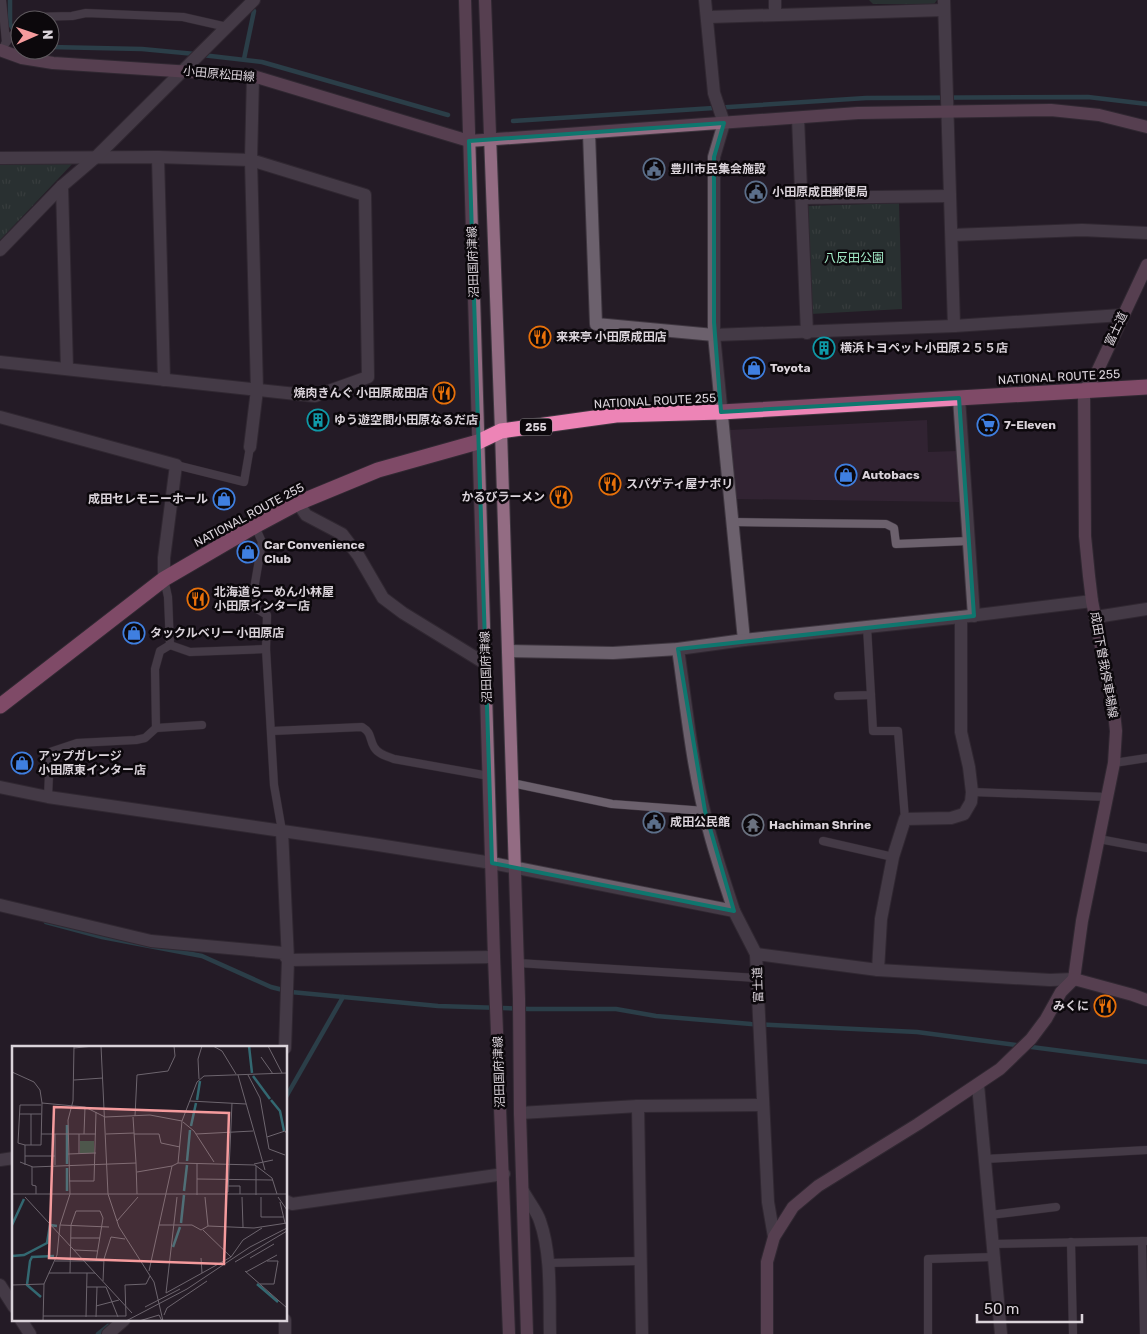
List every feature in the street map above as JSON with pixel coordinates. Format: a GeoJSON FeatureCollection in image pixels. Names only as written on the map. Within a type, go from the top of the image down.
{"type":"FeatureCollection","features":[{"type":"Feature","properties":{"kind":"highway","name":"NATIONAL ROUTE 255"},"geometry":{"type":"LineString","coordinates":[[0,706],[164,579],[255,526],[298,503],[378,470],[478,442],[501,432],[616,415],[721,412],[1147,387]]}},
{"type":"Feature","properties":{"kind":"main road","name":"沼田国府津線"},"geometry":{"type":"LineString","coordinates":[[465,0],[494,957],[509,1334]]}},
{"type":"Feature","properties":{"kind":"main road","name":"沼田国府津線"},"geometry":{"type":"LineString","coordinates":[[486,0],[518,963],[520,1112],[527,1334]]}},
{"type":"Feature","properties":{"kind":"main road","name":"小田原松田線"},"geometry":{"type":"LineString","coordinates":[[5,45],[22,58],[53,63],[253,76],[469,140],[589,133],[722,118],[798,118],[947,103],[1099,114],[1147,128]]}},
{"type":"Feature","properties":{"kind":"main road","name":"富士道"},"geometry":{"type":"LineString","coordinates":[[1084,391],[1096,374],[1147,265]]}},
{"type":"Feature","properties":{"kind":"main road","name":"成田下曽我停車場線"},"geometry":{"type":"LineString","coordinates":[[1074,980],[1082,921],[1114,763],[1116,731],[1092,601],[1085,536],[1084,391]]}},
{"type":"Feature","properties":{"kind":"main road"},"geometry":{"type":"LineString","coordinates":[[774,1236],[793,1207],[818,1186],[978,1085],[1000,1069],[1021,1051],[1031,1039],[1046,1019],[1061,992],[1074,980],[1133,994],[1147,1000]]}},
{"type":"Feature","properties":{"kind":"main road","name":"富士道"},"geometry":{"type":"LineString","coordinates":[[767,1334],[767,1262],[774,1236]]}},
{"type":"Feature","properties":{"kind":"street"},"geometry":{"type":"LineString","coordinates":[[705,0],[714,93],[722,118],[714,157],[714,336],[744,640]]}},
{"type":"Feature","properties":{"kind":"street"},"geometry":{"type":"LineString","coordinates":[[775,0],[776,15]]}},
{"type":"Feature","properties":{"kind":"street"},"geometry":{"type":"LineString","coordinates":[[0,250],[62,186],[96,157],[252,3]]}},
{"type":"Feature","properties":{"kind":"street"},"geometry":{"type":"LineString","coordinates":[[708,17],[776,15],[863,6],[944,5],[954,326]]}},
{"type":"Feature","properties":{"kind":"street"},"geometry":{"type":"LineString","coordinates":[[250,447],[257,390],[251,160],[253,76]]}},
{"type":"Feature","properties":{"kind":"street"},"geometry":{"type":"LineString","coordinates":[[798,118],[807,333]]}},
{"type":"Feature","properties":{"kind":"street"},"geometry":{"type":"LineString","coordinates":[[589,133],[596,324],[714,336],[954,326],[1122,315]]}},
{"type":"Feature","properties":{"kind":"street"},"geometry":{"type":"LineString","coordinates":[[0,158],[96,157],[251,160],[365,195],[368,377],[315,396],[0,362]]}},
{"type":"Feature","properties":{"kind":"street"},"geometry":{"type":"LineString","coordinates":[[158,158],[164,380]]}},
{"type":"Feature","properties":{"kind":"street"},"geometry":{"type":"LineString","coordinates":[[62,186],[67,370]]}},
{"type":"Feature","properties":{"kind":"street"},"geometry":{"type":"LineString","coordinates":[[801,198],[950,196]]}},
{"type":"Feature","properties":{"kind":"street"},"geometry":{"type":"LineString","coordinates":[[952,235],[1082,230],[1147,232]]}},
{"type":"Feature","properties":{"kind":"street"},"geometry":{"type":"LineString","coordinates":[[878,970],[881,919],[893,857],[906,818],[951,818],[964,814],[971,802],[972,792],[969,768],[961,732],[969,541],[959,398]]}},
{"type":"Feature","properties":{"kind":"street"},"geometry":{"type":"LineString","coordinates":[[0,417],[176,465],[164,558],[164,579]]}},
{"type":"Feature","properties":{"kind":"street"},"geometry":{"type":"LineString","coordinates":[[298,503],[306,515],[342,534],[358,555],[383,598],[403,613],[486,664]]}},
{"type":"Feature","properties":{"kind":"street"},"geometry":{"type":"LineString","coordinates":[[508,651],[613,653],[678,649],[1092,601]]}},
{"type":"Feature","properties":{"kind":"street"},"geometry":{"type":"LineString","coordinates":[[1096,617],[1147,609]]}},
{"type":"Feature","properties":{"kind":"street"},"geometry":{"type":"LineString","coordinates":[[678,649],[692,750],[710,834],[734,911],[756,954]]}},
{"type":"Feature","properties":{"kind":"street"},"geometry":{"type":"LineString","coordinates":[[0,787],[48,797],[492,864],[734,911]]}},
{"type":"Feature","properties":{"kind":"street"},"geometry":{"type":"LineString","coordinates":[[282,831],[288,960],[285,1046]]}},
{"type":"Feature","properties":{"kind":"street"},"geometry":{"type":"LineString","coordinates":[[0,905],[151,941],[283,953],[288,960]]}},
{"type":"Feature","properties":{"kind":"street","name":"富士道"},"geometry":{"type":"LineString","coordinates":[[774,1236],[768,1202],[756,954],[878,970],[1074,980]]}},
{"type":"Feature","properties":{"kind":"street"},"geometry":{"type":"LineString","coordinates":[[288,960],[494,957]]}},
{"type":"Feature","properties":{"kind":"street"},"geometry":{"type":"LineString","coordinates":[[978,1085],[1001,1334]]}},
{"type":"Feature","properties":{"kind":"street"},"geometry":{"type":"LineString","coordinates":[[520,1112],[638,1106],[763,1105]]}},
{"type":"Feature","properties":{"kind":"street"},"geometry":{"type":"LineString","coordinates":[[638,1106],[642,1334]]}},
{"type":"Feature","properties":{"kind":"street"},"geometry":{"type":"LineString","coordinates":[[288,1202],[292,1204],[504,1174]]}},
{"type":"Feature","properties":{"kind":"street"},"geometry":{"type":"LineString","coordinates":[[523,1191],[540,1221],[547,1263],[550,1334]]}},
{"type":"Feature","properties":{"kind":"street"},"geometry":{"type":"LineString","coordinates":[[0,1285],[12,1304]]}},
{"type":"Feature","properties":{"kind":"street"},"geometry":{"type":"LineString","coordinates":[[23,1322],[30,1334]]}},
{"type":"Feature","properties":{"kind":"street"},"geometry":{"type":"LineString","coordinates":[[108,1334],[122,1322]]}},
{"type":"Feature","properties":{"kind":"lane"},"geometry":{"type":"LineString","coordinates":[[2,0],[5,45]]}},
{"type":"Feature","properties":{"kind":"lane"},"geometry":{"type":"LineString","coordinates":[[60,16],[86,13],[183,17],[227,27]]}},
{"type":"Feature","properties":{"kind":"lane"},"geometry":{"type":"LineString","coordinates":[[176,465],[244,482],[250,447]]}},
{"type":"Feature","properties":{"kind":"lane"},"geometry":{"type":"LineString","coordinates":[[732,522],[886,524],[894,528],[896,544],[969,541]]}},
{"type":"Feature","properties":{"kind":"lane"},"geometry":{"type":"LineString","coordinates":[[255,526],[262,542],[253,594],[254,607],[267,615],[266,649],[274,785],[282,831]]}},
{"type":"Feature","properties":{"kind":"lane"},"geometry":{"type":"LineString","coordinates":[[164,579],[168,596],[170,645]]}},
{"type":"Feature","properties":{"kind":"lane"},"geometry":{"type":"LineString","coordinates":[[867,628],[873,732],[898,731],[906,818]]}},
{"type":"Feature","properties":{"kind":"lane"},"geometry":{"type":"LineString","coordinates":[[170,645],[190,652],[266,649]]}},
{"type":"Feature","properties":{"kind":"lane"},"geometry":{"type":"LineString","coordinates":[[156,728],[155,669],[160,651],[170,645]]}},
{"type":"Feature","properties":{"kind":"lane"},"geometry":{"type":"LineString","coordinates":[[838,696],[871,695]]}},
{"type":"Feature","properties":{"kind":"lane"},"geometry":{"type":"LineString","coordinates":[[48,797],[50,752],[77,743],[145,738],[156,728],[202,725]]}},
{"type":"Feature","properties":{"kind":"lane"},"geometry":{"type":"LineString","coordinates":[[272,731],[362,727],[368,730],[374,747],[381,754],[394,759],[489,776]]}},
{"type":"Feature","properties":{"kind":"lane"},"geometry":{"type":"LineString","coordinates":[[1114,763],[1147,758]]}},
{"type":"Feature","properties":{"kind":"lane"},"geometry":{"type":"LineString","coordinates":[[512,783],[612,804],[705,811]]}},
{"type":"Feature","properties":{"kind":"lane"},"geometry":{"type":"LineString","coordinates":[[972,792],[1108,796]]}},
{"type":"Feature","properties":{"kind":"lane"},"geometry":{"type":"LineString","coordinates":[[1099,839],[1147,848]]}},
{"type":"Feature","properties":{"kind":"lane"},"geometry":{"type":"LineString","coordinates":[[823,841],[893,857]]}},
{"type":"Feature","properties":{"kind":"lane"},"geometry":{"type":"LineString","coordinates":[[518,963],[757,978]]}},
{"type":"Feature","properties":{"kind":"lane"},"geometry":{"type":"LineString","coordinates":[[985,1159],[1147,1150]]}},
{"type":"Feature","properties":{"kind":"lane"},"geometry":{"type":"LineString","coordinates":[[990,1215],[1056,1207]]}},
{"type":"Feature","properties":{"kind":"lane"},"geometry":{"type":"LineString","coordinates":[[992,1244],[1144,1241],[1144,1334]]}},
{"type":"Feature","properties":{"kind":"lane"},"geometry":{"type":"LineString","coordinates":[[1071,1242],[1073,1334]]}},
{"type":"Feature","properties":{"kind":"lane"},"geometry":{"type":"LineString","coordinates":[[928,1334],[928,1259],[993,1257]]}},
{"type":"Feature","properties":{"kind":"lane"},"geometry":{"type":"LineString","coordinates":[[547,1263],[641,1261]]}},
{"type":"Feature","properties":{"kind":"highlighted area"},"geometry":{"type":"Polygon","coordinates":[[[724,123],[714,157],[714,322],[721,412],[959,398],[974,616],[678,649],[705,811],[734,911],[492,863],[469,141],[724,123]]]}},
{"type":"Feature","properties":{"kind":"shaded area","name":"Autobacs"},"geometry":{"type":"Polygon","coordinates":[[[927,420],[928,452],[957,451],[959,502],[735,499],[729,430],[927,420]]]}},
{"type":"Feature","properties":{"kind":"green space"},"geometry":{"type":"Polygon","coordinates":[[[869,0],[937,0],[934,4],[873,4],[869,0]]]}},
{"type":"Feature","properties":{"kind":"green space"},"geometry":{"type":"Polygon","coordinates":[[[75,161],[0,240],[0,163],[75,161]]]}},
{"type":"Feature","properties":{"kind":"green space","name":"八反田公園"},"geometry":{"type":"Polygon","coordinates":[[[899,203],[902,309],[810,314],[805,206],[899,203]]]}},
{"type":"Feature","properties":{"kind":"waterway"},"geometry":{"type":"LineString","coordinates":[[10,0],[10,10]]}},
{"type":"Feature","properties":{"kind":"waterway"},"geometry":{"type":"LineString","coordinates":[[244,59],[254,11],[250,5]]}},
{"type":"Feature","properties":{"kind":"waterway"},"geometry":{"type":"LineString","coordinates":[[60,47],[142,49],[195,54]]}},
{"type":"Feature","properties":{"kind":"waterway"},"geometry":{"type":"LineString","coordinates":[[202,55],[262,62],[448,115]]}},
{"type":"Feature","properties":{"kind":"waterway"},"geometry":{"type":"LineString","coordinates":[[513,121],[866,98],[1088,97],[1147,104]]}},
{"type":"Feature","properties":{"kind":"waterway"},"geometry":{"type":"LineString","coordinates":[[46,922],[102,937],[202,956],[271,987],[291,992],[438,1006],[616,1009],[656,1016],[751,1024],[917,1032],[1147,1062]]}},
{"type":"Feature","properties":{"kind":"waterway"},"geometry":{"type":"LineString","coordinates":[[288,1093],[343,997]]}},
{"type":"Feature","properties":{"kind":"waterway"},"geometry":{"type":"LineString","coordinates":[[98,1334],[108,1326]]}},
{"type":"Feature","properties":{"kind":"place","name":"豊川市民集会施設"},"geometry":{"type":"Point","coordinates":[654,169]}},
{"type":"Feature","properties":{"kind":"place","name":"小田原成田郵便局"},"geometry":{"type":"Point","coordinates":[756,192]}},
{"type":"Feature","properties":{"kind":"place","name":"来来亭 小田原成田店"},"geometry":{"type":"Point","coordinates":[540,337]}},
{"type":"Feature","properties":{"kind":"place","name":"横浜トヨペット小田原２５５店"},"geometry":{"type":"Point","coordinates":[824,348]}},
{"type":"Feature","properties":{"kind":"place","name":"Toyota"},"geometry":{"type":"Point","coordinates":[754,368]}},
{"type":"Feature","properties":{"kind":"place","name":"焼肉きんぐ 小田原成田店"},"geometry":{"type":"Point","coordinates":[444,393]}},
{"type":"Feature","properties":{"kind":"place","name":"ゆう遊空間小田原なるだ店"},"geometry":{"type":"Point","coordinates":[318,420]}},
{"type":"Feature","properties":{"kind":"place","name":"7-Eleven"},"geometry":{"type":"Point","coordinates":[988,425]}},
{"type":"Feature","properties":{"kind":"place","name":"Autobacs"},"geometry":{"type":"Point","coordinates":[846,475]}},
{"type":"Feature","properties":{"kind":"place","name":"スパゲティ屋ナポリ"},"geometry":{"type":"Point","coordinates":[610,484]}},
{"type":"Feature","properties":{"kind":"place","name":"かるびラーメン"},"geometry":{"type":"Point","coordinates":[561,497]}},
{"type":"Feature","properties":{"kind":"place","name":"成田セレモニーホール"},"geometry":{"type":"Point","coordinates":[224,499]}},
{"type":"Feature","properties":{"kind":"place","name":"Car Convenience Club"},"geometry":{"type":"Point","coordinates":[248,552]}},
{"type":"Feature","properties":{"kind":"place","name":"北海道らーめん小林屋 小田原インター店"},"geometry":{"type":"Point","coordinates":[198,599]}},
{"type":"Feature","properties":{"kind":"place","name":"タックルベリー 小田原店"},"geometry":{"type":"Point","coordinates":[134,633]}},
{"type":"Feature","properties":{"kind":"place","name":"アップガレージ 小田原東インター店"},"geometry":{"type":"Point","coordinates":[22,763]}},
{"type":"Feature","properties":{"kind":"place","name":"成田公民館"},"geometry":{"type":"Point","coordinates":[654,822]}},
{"type":"Feature","properties":{"kind":"place","name":"Hachiman Shrine"},"geometry":{"type":"Point","coordinates":[753,825]}},
{"type":"Feature","properties":{"kind":"place","name":"みくに"},"geometry":{"type":"Point","coordinates":[1105,1006]}}]}
